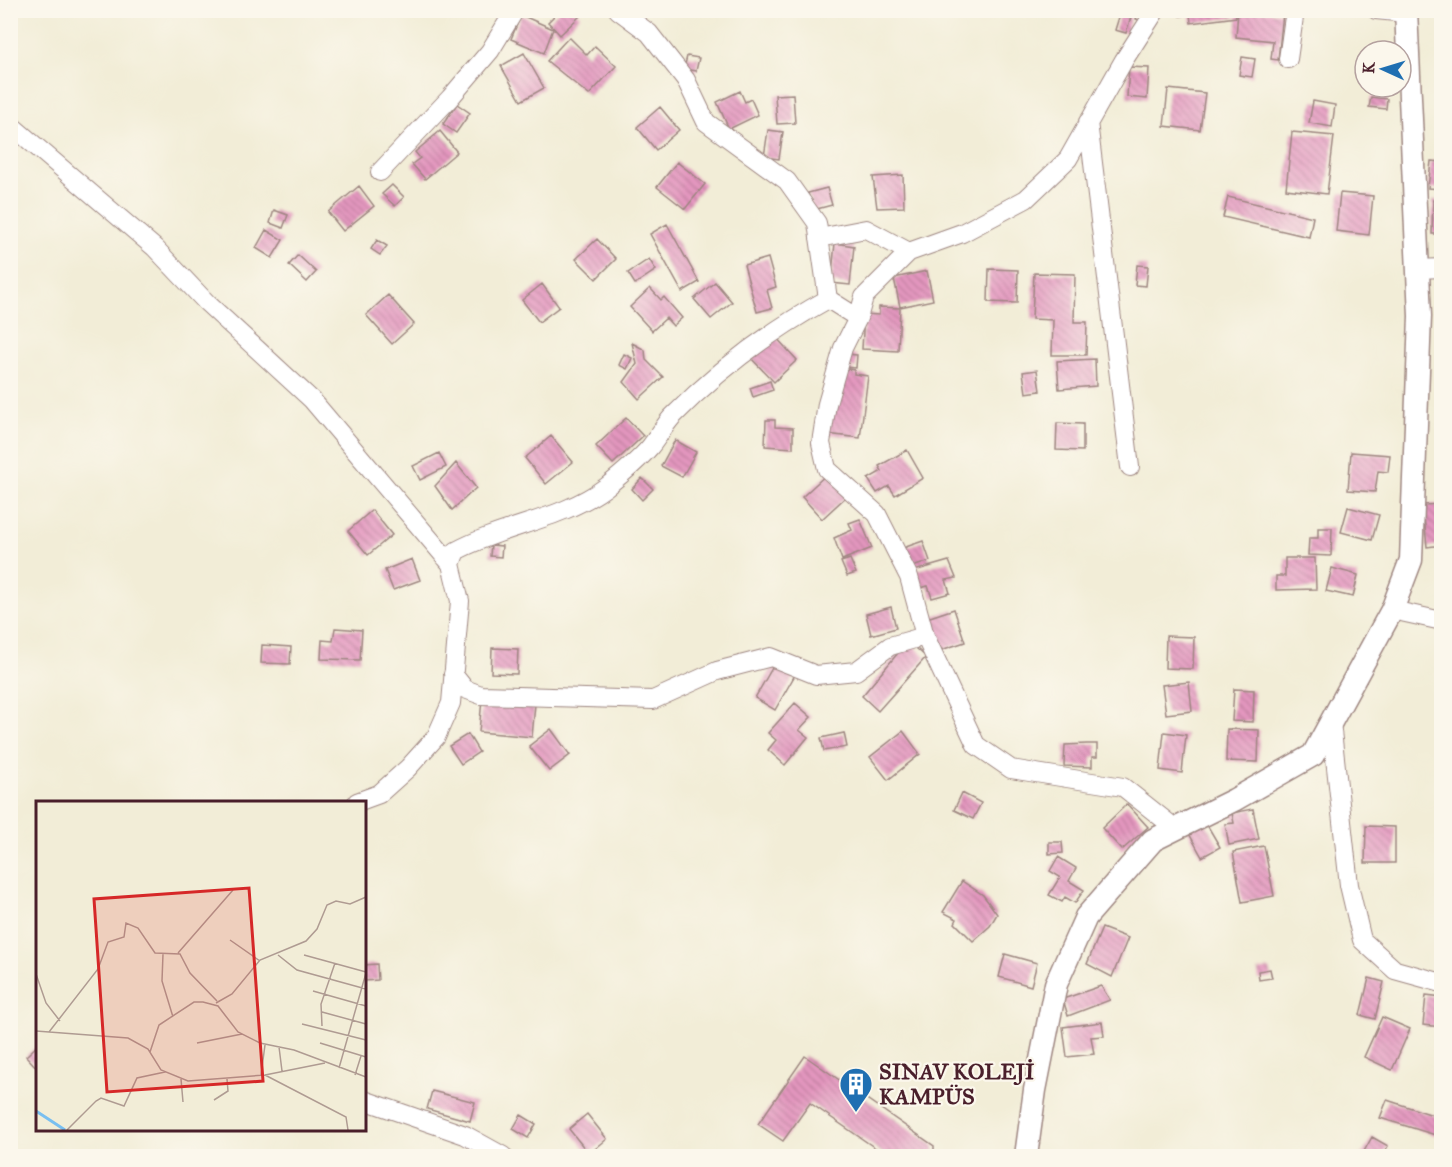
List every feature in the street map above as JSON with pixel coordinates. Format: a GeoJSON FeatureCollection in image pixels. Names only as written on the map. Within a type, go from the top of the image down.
{"type":"FeatureCollection","features":[{"type":"Feature","properties":{"kind":"street"},"geometry":{"type":"LineString","coordinates":[[381,172],[457,90],[489,51],[515,10]]}},
{"type":"Feature","properties":{"kind":"street"},"geometry":{"type":"LineString","coordinates":[[618,10],[649,33],[686,80],[705,122],[787,181],[817,223],[828,299],[858,318]]}},
{"type":"Feature","properties":{"kind":"street"},"geometry":{"type":"LineString","coordinates":[[1156,10],[1068,159],[1026,198],[962,233],[909,252],[864,297],[858,318],[843,348],[827,404],[821,444],[827,469],[877,513],[909,577],[925,636],[976,745],[1011,769],[1123,788],[1176,829]]}},
{"type":"Feature","properties":{"kind":"street"},"geometry":{"type":"LineString","coordinates":[[1288,59],[1295,10]]}},
{"type":"Feature","properties":{"kind":"street"},"geometry":{"type":"LineString","coordinates":[[1026,1156],[1035,1090],[1056,984],[1086,917],[1153,840],[1234,800],[1313,755],[1392,610],[1411,560],[1420,316],[1406,12],[1376,10]]}},
{"type":"Feature","properties":{"kind":"street"},"geometry":{"type":"LineString","coordinates":[[1088,122],[1130,467]]}},
{"type":"Feature","properties":{"kind":"street"},"geometry":{"type":"LineString","coordinates":[[11,125],[155,248],[207,303],[312,400],[451,564],[460,601],[451,703],[436,737],[408,768],[379,794],[360,801]]}},
{"type":"Feature","properties":{"kind":"street"},"geometry":{"type":"LineString","coordinates":[[819,238],[866,230],[909,252]]}},
{"type":"Feature","properties":{"kind":"street"},"geometry":{"type":"LineString","coordinates":[[1418,269],[1442,268]]}},
{"type":"Feature","properties":{"kind":"street"},"geometry":{"type":"LineString","coordinates":[[451,564],[456,551],[471,543],[543,519],[606,487],[650,448],[670,419],[724,367],[791,320],[828,299]]}},
{"type":"Feature","properties":{"kind":"street"},"geometry":{"type":"LineString","coordinates":[[1392,610],[1442,621]]}},
{"type":"Feature","properties":{"kind":"street"},"geometry":{"type":"LineString","coordinates":[[453,674],[465,689],[481,695],[653,700],[717,671],[771,657],[816,675],[856,671],[890,646],[925,636]]}},
{"type":"Feature","properties":{"kind":"street"},"geometry":{"type":"LineString","coordinates":[[1331,722],[1349,885],[1362,940],[1395,970],[1442,983]]}},
{"type":"Feature","properties":{"kind":"street"},"geometry":{"type":"LineString","coordinates":[[366,1101],[465,1135],[502,1156]]}},
{"type":"Feature","properties":{"kind":"building"},"geometry":{"type":"Polygon","coordinates":[[[560,10],[574,10],[580,16],[560,35],[548,22],[560,10]]]}},
{"type":"Feature","properties":{"kind":"building"},"geometry":{"type":"Polygon","coordinates":[[[1138,10],[1149,10],[1146,22],[1136,19],[1138,10]]]}},
{"type":"Feature","properties":{"kind":"building"},"geometry":{"type":"Polygon","coordinates":[[[1179,10],[1235,10],[1236,17],[1191,23],[1190,14],[1180,16],[1179,10]]]}},
{"type":"Feature","properties":{"kind":"building"},"geometry":{"type":"Polygon","coordinates":[[[1238,10],[1283,13],[1278,60],[1271,59],[1273,41],[1236,37],[1238,10]]]}},
{"type":"Feature","properties":{"kind":"building"},"geometry":{"type":"Polygon","coordinates":[[[1415,10],[1436,10],[1436,16],[1415,16],[1415,10]]]}},
{"type":"Feature","properties":{"kind":"building"},"geometry":{"type":"Polygon","coordinates":[[[1120,14],[1131,17],[1126,33],[1115,30],[1120,14]]]}},
{"type":"Feature","properties":{"kind":"building"},"geometry":{"type":"Polygon","coordinates":[[[521,15],[553,29],[544,53],[511,39],[521,15]]]}},
{"type":"Feature","properties":{"kind":"building"},"geometry":{"type":"Polygon","coordinates":[[[569,37],[587,55],[595,46],[616,66],[589,95],[547,61],[569,37]]]}},
{"type":"Feature","properties":{"kind":"building"},"geometry":{"type":"Polygon","coordinates":[[[524,53],[544,88],[521,101],[501,66],[524,53]]]}},
{"type":"Feature","properties":{"kind":"building"},"geometry":{"type":"Polygon","coordinates":[[[687,56],[699,58],[696,71],[684,69],[687,56]]]}},
{"type":"Feature","properties":{"kind":"building"},"geometry":{"type":"Polygon","coordinates":[[[1242,57],[1255,59],[1252,77],[1239,75],[1242,57]]]}},
{"type":"Feature","properties":{"kind":"building"},"geometry":{"type":"Polygon","coordinates":[[[1129,67],[1149,68],[1147,99],[1127,97],[1129,67]]]}},
{"type":"Feature","properties":{"kind":"building"},"geometry":{"type":"Polygon","coordinates":[[[1168,89],[1205,93],[1200,130],[1164,126],[1168,89]]]}},
{"type":"Feature","properties":{"kind":"building"},"geometry":{"type":"Polygon","coordinates":[[[740,91],[745,102],[751,99],[758,115],[729,129],[717,102],[740,91]]]}},
{"type":"Feature","properties":{"kind":"building"},"geometry":{"type":"Polygon","coordinates":[[[793,94],[795,123],[777,124],[775,95],[793,94]]]}},
{"type":"Feature","properties":{"kind":"building"},"geometry":{"type":"Polygon","coordinates":[[[1371,99],[1387,99],[1386,109],[1369,107],[1371,99]]]}},
{"type":"Feature","properties":{"kind":"building"},"geometry":{"type":"Polygon","coordinates":[[[1313,101],[1335,105],[1332,127],[1309,123],[1313,101]]]}},
{"type":"Feature","properties":{"kind":"building"},"geometry":{"type":"Polygon","coordinates":[[[457,104],[470,113],[456,133],[443,124],[457,104]]]}},
{"type":"Feature","properties":{"kind":"building"},"geometry":{"type":"Polygon","coordinates":[[[660,107],[679,130],[656,150],[637,127],[660,107]]]}},
{"type":"Feature","properties":{"kind":"building"},"geometry":{"type":"Polygon","coordinates":[[[768,130],[783,132],[779,159],[764,157],[768,130]]]}},
{"type":"Feature","properties":{"kind":"building"},"geometry":{"type":"Polygon","coordinates":[[[440,131],[457,152],[425,179],[412,164],[420,158],[415,152],[440,131]]]}},
{"type":"Feature","properties":{"kind":"building"},"geometry":{"type":"Polygon","coordinates":[[[1292,132],[1334,136],[1327,194],[1286,189],[1292,132]]]}},
{"type":"Feature","properties":{"kind":"building"},"geometry":{"type":"Polygon","coordinates":[[[1431,161],[1442,162],[1442,189],[1428,188],[1431,161]]]}},
{"type":"Feature","properties":{"kind":"building"},"geometry":{"type":"Polygon","coordinates":[[[677,162],[705,184],[685,209],[657,187],[677,162]]]}},
{"type":"Feature","properties":{"kind":"building"},"geometry":{"type":"Polygon","coordinates":[[[903,175],[904,207],[877,208],[873,177],[903,175]]]}},
{"type":"Feature","properties":{"kind":"building"},"geometry":{"type":"Polygon","coordinates":[[[392,185],[404,197],[395,206],[382,194],[392,185]]]}},
{"type":"Feature","properties":{"kind":"building"},"geometry":{"type":"Polygon","coordinates":[[[359,186],[374,206],[343,231],[328,212],[359,186]]]}},
{"type":"Feature","properties":{"kind":"building"},"geometry":{"type":"Polygon","coordinates":[[[827,188],[832,205],[813,210],[808,193],[827,188]]]}},
{"type":"Feature","properties":{"kind":"building"},"geometry":{"type":"Polygon","coordinates":[[[1340,193],[1373,196],[1369,235],[1336,231],[1340,193]]]}},
{"type":"Feature","properties":{"kind":"building"},"geometry":{"type":"Polygon","coordinates":[[[1228,197],[1313,217],[1309,237],[1223,217],[1228,197]]]}},
{"type":"Feature","properties":{"kind":"building"},"geometry":{"type":"Polygon","coordinates":[[[1433,200],[1442,200],[1442,234],[1432,234],[1433,200]]]}},
{"type":"Feature","properties":{"kind":"building"},"geometry":{"type":"Polygon","coordinates":[[[274,210],[288,215],[283,228],[270,223],[274,210]]]}},
{"type":"Feature","properties":{"kind":"building"},"geometry":{"type":"Polygon","coordinates":[[[667,224],[699,282],[682,292],[650,234],[667,224]]]}},
{"type":"Feature","properties":{"kind":"building"},"geometry":{"type":"Polygon","coordinates":[[[266,230],[283,240],[272,258],[256,248],[266,230]]]}},
{"type":"Feature","properties":{"kind":"building"},"geometry":{"type":"Polygon","coordinates":[[[597,239],[616,259],[596,279],[576,259],[597,239]]]}},
{"type":"Feature","properties":{"kind":"building"},"geometry":{"type":"Polygon","coordinates":[[[377,240],[387,246],[380,255],[371,249],[377,240]]]}},
{"type":"Feature","properties":{"kind":"building"},"geometry":{"type":"Polygon","coordinates":[[[835,243],[854,246],[850,285],[831,283],[835,243]]]}},
{"type":"Feature","properties":{"kind":"building"},"geometry":{"type":"Polygon","coordinates":[[[298,255],[316,272],[307,282],[289,265],[298,255]]]}},
{"type":"Feature","properties":{"kind":"building"},"geometry":{"type":"Polygon","coordinates":[[[768,258],[776,287],[767,290],[772,308],[757,312],[744,265],[768,258]]]}},
{"type":"Feature","properties":{"kind":"building"},"geometry":{"type":"Polygon","coordinates":[[[649,259],[656,270],[635,284],[628,273],[649,259]]]}},
{"type":"Feature","properties":{"kind":"building"},"geometry":{"type":"Polygon","coordinates":[[[1137,265],[1148,266],[1146,286],[1135,285],[1137,265]]]}},
{"type":"Feature","properties":{"kind":"building"},"geometry":{"type":"Polygon","coordinates":[[[989,269],[1018,270],[1017,303],[988,302],[989,269]]]}},
{"type":"Feature","properties":{"kind":"building"},"geometry":{"type":"Polygon","coordinates":[[[927,271],[933,300],[900,307],[894,278],[927,271]]]}},
{"type":"Feature","properties":{"kind":"building"},"geometry":{"type":"Polygon","coordinates":[[[1034,273],[1075,274],[1074,322],[1087,322],[1086,355],[1052,355],[1053,320],[1032,319],[1034,273]]]}},
{"type":"Feature","properties":{"kind":"building"},"geometry":{"type":"Polygon","coordinates":[[[715,282],[732,302],[711,319],[694,299],[715,282]]]}},
{"type":"Feature","properties":{"kind":"building"},"geometry":{"type":"Polygon","coordinates":[[[542,284],[559,307],[539,322],[522,300],[542,284]]]}},
{"type":"Feature","properties":{"kind":"building"},"geometry":{"type":"Polygon","coordinates":[[[650,288],[661,300],[664,297],[682,318],[673,326],[666,318],[652,331],[630,307],[650,288]]]}},
{"type":"Feature","properties":{"kind":"building"},"geometry":{"type":"Polygon","coordinates":[[[388,295],[414,324],[392,344],[366,315],[388,295]]]}},
{"type":"Feature","properties":{"kind":"building"},"geometry":{"type":"Polygon","coordinates":[[[879,307],[900,308],[898,351],[862,349],[864,314],[879,315],[879,307]]]}},
{"type":"Feature","properties":{"kind":"building"},"geometry":{"type":"Polygon","coordinates":[[[773,334],[797,360],[774,382],[749,356],[773,334]]]}},
{"type":"Feature","properties":{"kind":"building"},"geometry":{"type":"Polygon","coordinates":[[[632,343],[645,350],[646,360],[663,377],[639,399],[624,382],[637,364],[632,343]]]}},
{"type":"Feature","properties":{"kind":"building"},"geometry":{"type":"Polygon","coordinates":[[[624,354],[632,358],[627,369],[619,365],[624,354]]]}},
{"type":"Feature","properties":{"kind":"building"},"geometry":{"type":"Polygon","coordinates":[[[846,354],[857,355],[856,368],[844,367],[846,354]]]}},
{"type":"Feature","properties":{"kind":"building"},"geometry":{"type":"Polygon","coordinates":[[[1095,359],[1096,386],[1059,389],[1057,361],[1095,359]]]}},
{"type":"Feature","properties":{"kind":"building"},"geometry":{"type":"Polygon","coordinates":[[[840,368],[854,370],[854,374],[868,376],[860,438],[827,434],[840,368]]]}},
{"type":"Feature","properties":{"kind":"building"},"geometry":{"type":"Polygon","coordinates":[[[1037,370],[1040,391],[1026,393],[1023,372],[1037,370]]]}},
{"type":"Feature","properties":{"kind":"building"},"geometry":{"type":"Polygon","coordinates":[[[770,381],[773,390],[753,397],[750,388],[770,381]]]}},
{"type":"Feature","properties":{"kind":"building"},"geometry":{"type":"Polygon","coordinates":[[[626,418],[643,436],[613,464],[596,446],[626,418]]]}},
{"type":"Feature","properties":{"kind":"building"},"geometry":{"type":"Polygon","coordinates":[[[766,420],[775,420],[775,427],[793,428],[793,448],[765,446],[766,420]]]}},
{"type":"Feature","properties":{"kind":"building"},"geometry":{"type":"Polygon","coordinates":[[[1057,423],[1083,424],[1083,451],[1056,450],[1057,423]]]}},
{"type":"Feature","properties":{"kind":"building"},"geometry":{"type":"Polygon","coordinates":[[[551,436],[573,462],[546,484],[525,458],[551,436]]]}},
{"type":"Feature","properties":{"kind":"building"},"geometry":{"type":"Polygon","coordinates":[[[675,440],[696,452],[682,477],[661,466],[675,440]]]}},
{"type":"Feature","properties":{"kind":"building"},"geometry":{"type":"Polygon","coordinates":[[[907,450],[923,478],[895,495],[889,486],[877,493],[868,479],[882,471],[879,466],[907,450]]]}},
{"type":"Feature","properties":{"kind":"building"},"geometry":{"type":"Polygon","coordinates":[[[1351,452],[1390,455],[1388,472],[1378,471],[1375,492],[1348,490],[1351,452]]]}},
{"type":"Feature","properties":{"kind":"building"},"geometry":{"type":"Polygon","coordinates":[[[439,453],[446,467],[420,480],[413,466],[439,453]]]}},
{"type":"Feature","properties":{"kind":"building"},"geometry":{"type":"Polygon","coordinates":[[[456,463],[476,488],[452,510],[435,486],[456,463]]]}},
{"type":"Feature","properties":{"kind":"building"},"geometry":{"type":"Polygon","coordinates":[[[829,472],[849,494],[822,519],[802,497],[829,472]]]}},
{"type":"Feature","properties":{"kind":"building"},"geometry":{"type":"Polygon","coordinates":[[[642,478],[653,489],[642,500],[632,489],[642,478]]]}},
{"type":"Feature","properties":{"kind":"building"},"geometry":{"type":"Polygon","coordinates":[[[1442,504],[1442,545],[1427,547],[1423,505],[1442,504]]]}},
{"type":"Feature","properties":{"kind":"building"},"geometry":{"type":"Polygon","coordinates":[[[1348,507],[1379,515],[1372,540],[1341,532],[1348,507]]]}},
{"type":"Feature","properties":{"kind":"building"},"geometry":{"type":"Polygon","coordinates":[[[372,510],[392,535],[368,555],[348,531],[372,510]]]}},
{"type":"Feature","properties":{"kind":"building"},"geometry":{"type":"Polygon","coordinates":[[[860,519],[872,548],[842,560],[834,538],[852,530],[849,523],[860,519]]]}},
{"type":"Feature","properties":{"kind":"building"},"geometry":{"type":"Polygon","coordinates":[[[1318,528],[1332,528],[1331,556],[1308,555],[1309,538],[1318,538],[1318,528]]]}},
{"type":"Feature","properties":{"kind":"building"},"geometry":{"type":"Polygon","coordinates":[[[923,541],[930,561],[910,568],[903,548],[923,541]]]}},
{"type":"Feature","properties":{"kind":"building"},"geometry":{"type":"Polygon","coordinates":[[[491,545],[502,546],[501,557],[490,556],[491,545]]]}},
{"type":"Feature","properties":{"kind":"building"},"geometry":{"type":"Polygon","coordinates":[[[1285,558],[1315,558],[1316,589],[1276,590],[1276,576],[1285,576],[1285,558]]]}},
{"type":"Feature","properties":{"kind":"building"},"geometry":{"type":"Polygon","coordinates":[[[412,559],[420,580],[393,590],[385,570],[412,559]]]}},
{"type":"Feature","properties":{"kind":"building"},"geometry":{"type":"Polygon","coordinates":[[[850,559],[856,573],[847,576],[841,562],[850,559]]]}},
{"type":"Feature","properties":{"kind":"building"},"geometry":{"type":"Polygon","coordinates":[[[949,561],[956,578],[946,580],[950,593],[932,598],[928,586],[919,588],[914,571],[949,561]]]}},
{"type":"Feature","properties":{"kind":"building"},"geometry":{"type":"Polygon","coordinates":[[[1332,568],[1358,575],[1353,597],[1326,591],[1332,568]]]}},
{"type":"Feature","properties":{"kind":"building"},"geometry":{"type":"Polygon","coordinates":[[[891,607],[896,628],[871,635],[866,614],[891,607]]]}},
{"type":"Feature","properties":{"kind":"building"},"geometry":{"type":"Polygon","coordinates":[[[954,609],[965,642],[938,651],[927,618],[954,609]]]}},
{"type":"Feature","properties":{"kind":"building"},"geometry":{"type":"Polygon","coordinates":[[[335,628],[362,630],[360,660],[321,659],[322,640],[333,641],[335,628]]]}},
{"type":"Feature","properties":{"kind":"building"},"geometry":{"type":"Polygon","coordinates":[[[1166,636],[1194,637],[1193,669],[1165,668],[1166,636]]]}},
{"type":"Feature","properties":{"kind":"building"},"geometry":{"type":"Polygon","coordinates":[[[908,641],[926,657],[878,711],[862,696],[908,641]]]}},
{"type":"Feature","properties":{"kind":"building"},"geometry":{"type":"Polygon","coordinates":[[[262,645],[291,647],[290,664],[261,663],[262,645]]]}},
{"type":"Feature","properties":{"kind":"building"},"geometry":{"type":"Polygon","coordinates":[[[492,648],[518,649],[517,674],[491,673],[492,648]]]}},
{"type":"Feature","properties":{"kind":"building"},"geometry":{"type":"Polygon","coordinates":[[[776,661],[796,673],[775,710],[755,698],[776,661]]]}},
{"type":"Feature","properties":{"kind":"building"},"geometry":{"type":"Polygon","coordinates":[[[1189,682],[1192,711],[1166,714],[1162,685],[1189,682]]]}},
{"type":"Feature","properties":{"kind":"building"},"geometry":{"type":"Polygon","coordinates":[[[1234,689],[1254,690],[1253,722],[1232,721],[1234,689]]]}},
{"type":"Feature","properties":{"kind":"building"},"geometry":{"type":"Polygon","coordinates":[[[482,699],[535,704],[532,737],[479,732],[482,699]]]}},
{"type":"Feature","properties":{"kind":"building"},"geometry":{"type":"Polygon","coordinates":[[[795,703],[811,717],[799,730],[808,737],[785,765],[768,750],[776,740],[768,733],[795,703]]]}},
{"type":"Feature","properties":{"kind":"building"},"geometry":{"type":"Polygon","coordinates":[[[551,729],[570,755],[549,771],[529,746],[551,729]]]}},
{"type":"Feature","properties":{"kind":"building"},"geometry":{"type":"Polygon","coordinates":[[[1227,729],[1259,730],[1258,762],[1226,761],[1227,729]]]}},
{"type":"Feature","properties":{"kind":"building"},"geometry":{"type":"Polygon","coordinates":[[[903,731],[920,754],[888,780],[870,757],[903,731]]]}},
{"type":"Feature","properties":{"kind":"building"},"geometry":{"type":"Polygon","coordinates":[[[1164,732],[1186,735],[1182,773],[1160,770],[1164,732]]]}},
{"type":"Feature","properties":{"kind":"building"},"geometry":{"type":"Polygon","coordinates":[[[844,733],[847,747],[824,751],[821,738],[844,733]]]}},
{"type":"Feature","properties":{"kind":"building"},"geometry":{"type":"Polygon","coordinates":[[[468,734],[479,752],[461,764],[449,746],[468,734]]]}},
{"type":"Feature","properties":{"kind":"building"},"geometry":{"type":"Polygon","coordinates":[[[1097,744],[1097,757],[1092,757],[1092,767],[1064,766],[1065,745],[1097,744]]]}},
{"type":"Feature","properties":{"kind":"building"},"geometry":{"type":"Polygon","coordinates":[[[962,793],[981,803],[973,819],[954,810],[962,793]]]}},
{"type":"Feature","properties":{"kind":"building"},"geometry":{"type":"Polygon","coordinates":[[[1127,804],[1148,827],[1122,850],[1102,828],[1127,804]]]}},
{"type":"Feature","properties":{"kind":"building"},"geometry":{"type":"Polygon","coordinates":[[[1253,809],[1259,839],[1229,845],[1225,824],[1234,823],[1232,813],[1253,809]]]}},
{"type":"Feature","properties":{"kind":"building"},"geometry":{"type":"Polygon","coordinates":[[[1203,818],[1220,847],[1202,857],[1186,828],[1203,818]]]}},
{"type":"Feature","properties":{"kind":"building"},"geometry":{"type":"Polygon","coordinates":[[[1366,826],[1395,827],[1395,863],[1365,863],[1366,826]]]}},
{"type":"Feature","properties":{"kind":"building"},"geometry":{"type":"Polygon","coordinates":[[[1049,842],[1062,842],[1063,853],[1049,854],[1049,842]]]}},
{"type":"Feature","properties":{"kind":"building"},"geometry":{"type":"Polygon","coordinates":[[[1264,846],[1274,896],[1242,902],[1233,852],[1264,846]]]}},
{"type":"Feature","properties":{"kind":"building"},"geometry":{"type":"Polygon","coordinates":[[[1058,857],[1076,868],[1069,881],[1084,890],[1075,903],[1065,897],[1062,902],[1049,895],[1060,877],[1050,871],[1058,857]]]}},
{"type":"Feature","properties":{"kind":"building"},"geometry":{"type":"Polygon","coordinates":[[[962,881],[983,895],[997,914],[990,926],[973,941],[955,923],[957,919],[943,912],[962,881]]]}},
{"type":"Feature","properties":{"kind":"building"},"geometry":{"type":"Polygon","coordinates":[[[1102,928],[1128,938],[1112,977],[1087,964],[1102,928]]]}},
{"type":"Feature","properties":{"kind":"building"},"geometry":{"type":"Polygon","coordinates":[[[1005,954],[1037,963],[1031,986],[999,977],[1005,954]]]}},
{"type":"Feature","properties":{"kind":"building"},"geometry":{"type":"Polygon","coordinates":[[[377,964],[378,980],[366,981],[366,965],[377,964]]]}},
{"type":"Feature","properties":{"kind":"building"},"geometry":{"type":"Polygon","coordinates":[[[1270,969],[1272,978],[1259,980],[1258,971],[1270,969]]]}},
{"type":"Feature","properties":{"kind":"building"},"geometry":{"type":"Polygon","coordinates":[[[1369,978],[1384,982],[1375,1019],[1360,1015],[1369,978]]]}},
{"type":"Feature","properties":{"kind":"building"},"geometry":{"type":"Polygon","coordinates":[[[1101,986],[1110,1000],[1068,1016],[1063,999],[1101,986]]]}},
{"type":"Feature","properties":{"kind":"building"},"geometry":{"type":"Polygon","coordinates":[[[1426,995],[1442,997],[1442,1027],[1423,1025],[1426,995]]]}},
{"type":"Feature","properties":{"kind":"building"},"geometry":{"type":"Polygon","coordinates":[[[1382,1017],[1410,1029],[1392,1070],[1364,1057],[1382,1017]]]}},
{"type":"Feature","properties":{"kind":"building"},"geometry":{"type":"Polygon","coordinates":[[[1102,1022],[1104,1036],[1091,1037],[1094,1054],[1067,1057],[1063,1027],[1102,1022]]]}},
{"type":"Feature","properties":{"kind":"building"},"geometry":{"type":"Polygon","coordinates":[[[36,1047],[36,1067],[26,1056],[36,1047]]]}},
{"type":"Feature","properties":{"kind":"building","name":"SINAV KOLEJİ KAMPÜS"},"geometry":{"type":"Polygon","coordinates":[[[805,1056],[934,1146],[934,1156],[887,1156],[810,1103],[783,1141],[758,1124],[805,1056]]]}},
{"type":"Feature","properties":{"kind":"building"},"geometry":{"type":"Polygon","coordinates":[[[432,1091],[475,1102],[470,1121],[427,1109],[432,1091]]]}},
{"type":"Feature","properties":{"kind":"building"},"geometry":{"type":"Polygon","coordinates":[[[1387,1100],[1442,1118],[1442,1137],[1380,1118],[1387,1100]]]}},
{"type":"Feature","properties":{"kind":"building"},"geometry":{"type":"Polygon","coordinates":[[[587,1114],[607,1139],[589,1154],[569,1129],[587,1114]]]}},
{"type":"Feature","properties":{"kind":"building"},"geometry":{"type":"Polygon","coordinates":[[[521,1115],[536,1124],[528,1138],[513,1129],[521,1115]]]}},
{"type":"Feature","properties":{"kind":"building"},"geometry":{"type":"Polygon","coordinates":[[[1372,1137],[1388,1146],[1382,1156],[1362,1155],[1372,1137]]]}},
{"type":"Feature","properties":{"kind":"building"},"geometry":{"type":"Polygon","coordinates":[[[1395,1151],[1413,1156],[1393,1156],[1395,1151]]]}},
{"type":"Feature","properties":{"kind":"place","name":"SINAV KOLEJİ KAMPÜS"},"geometry":{"type":"Point","coordinates":[856,1113]}}]}
